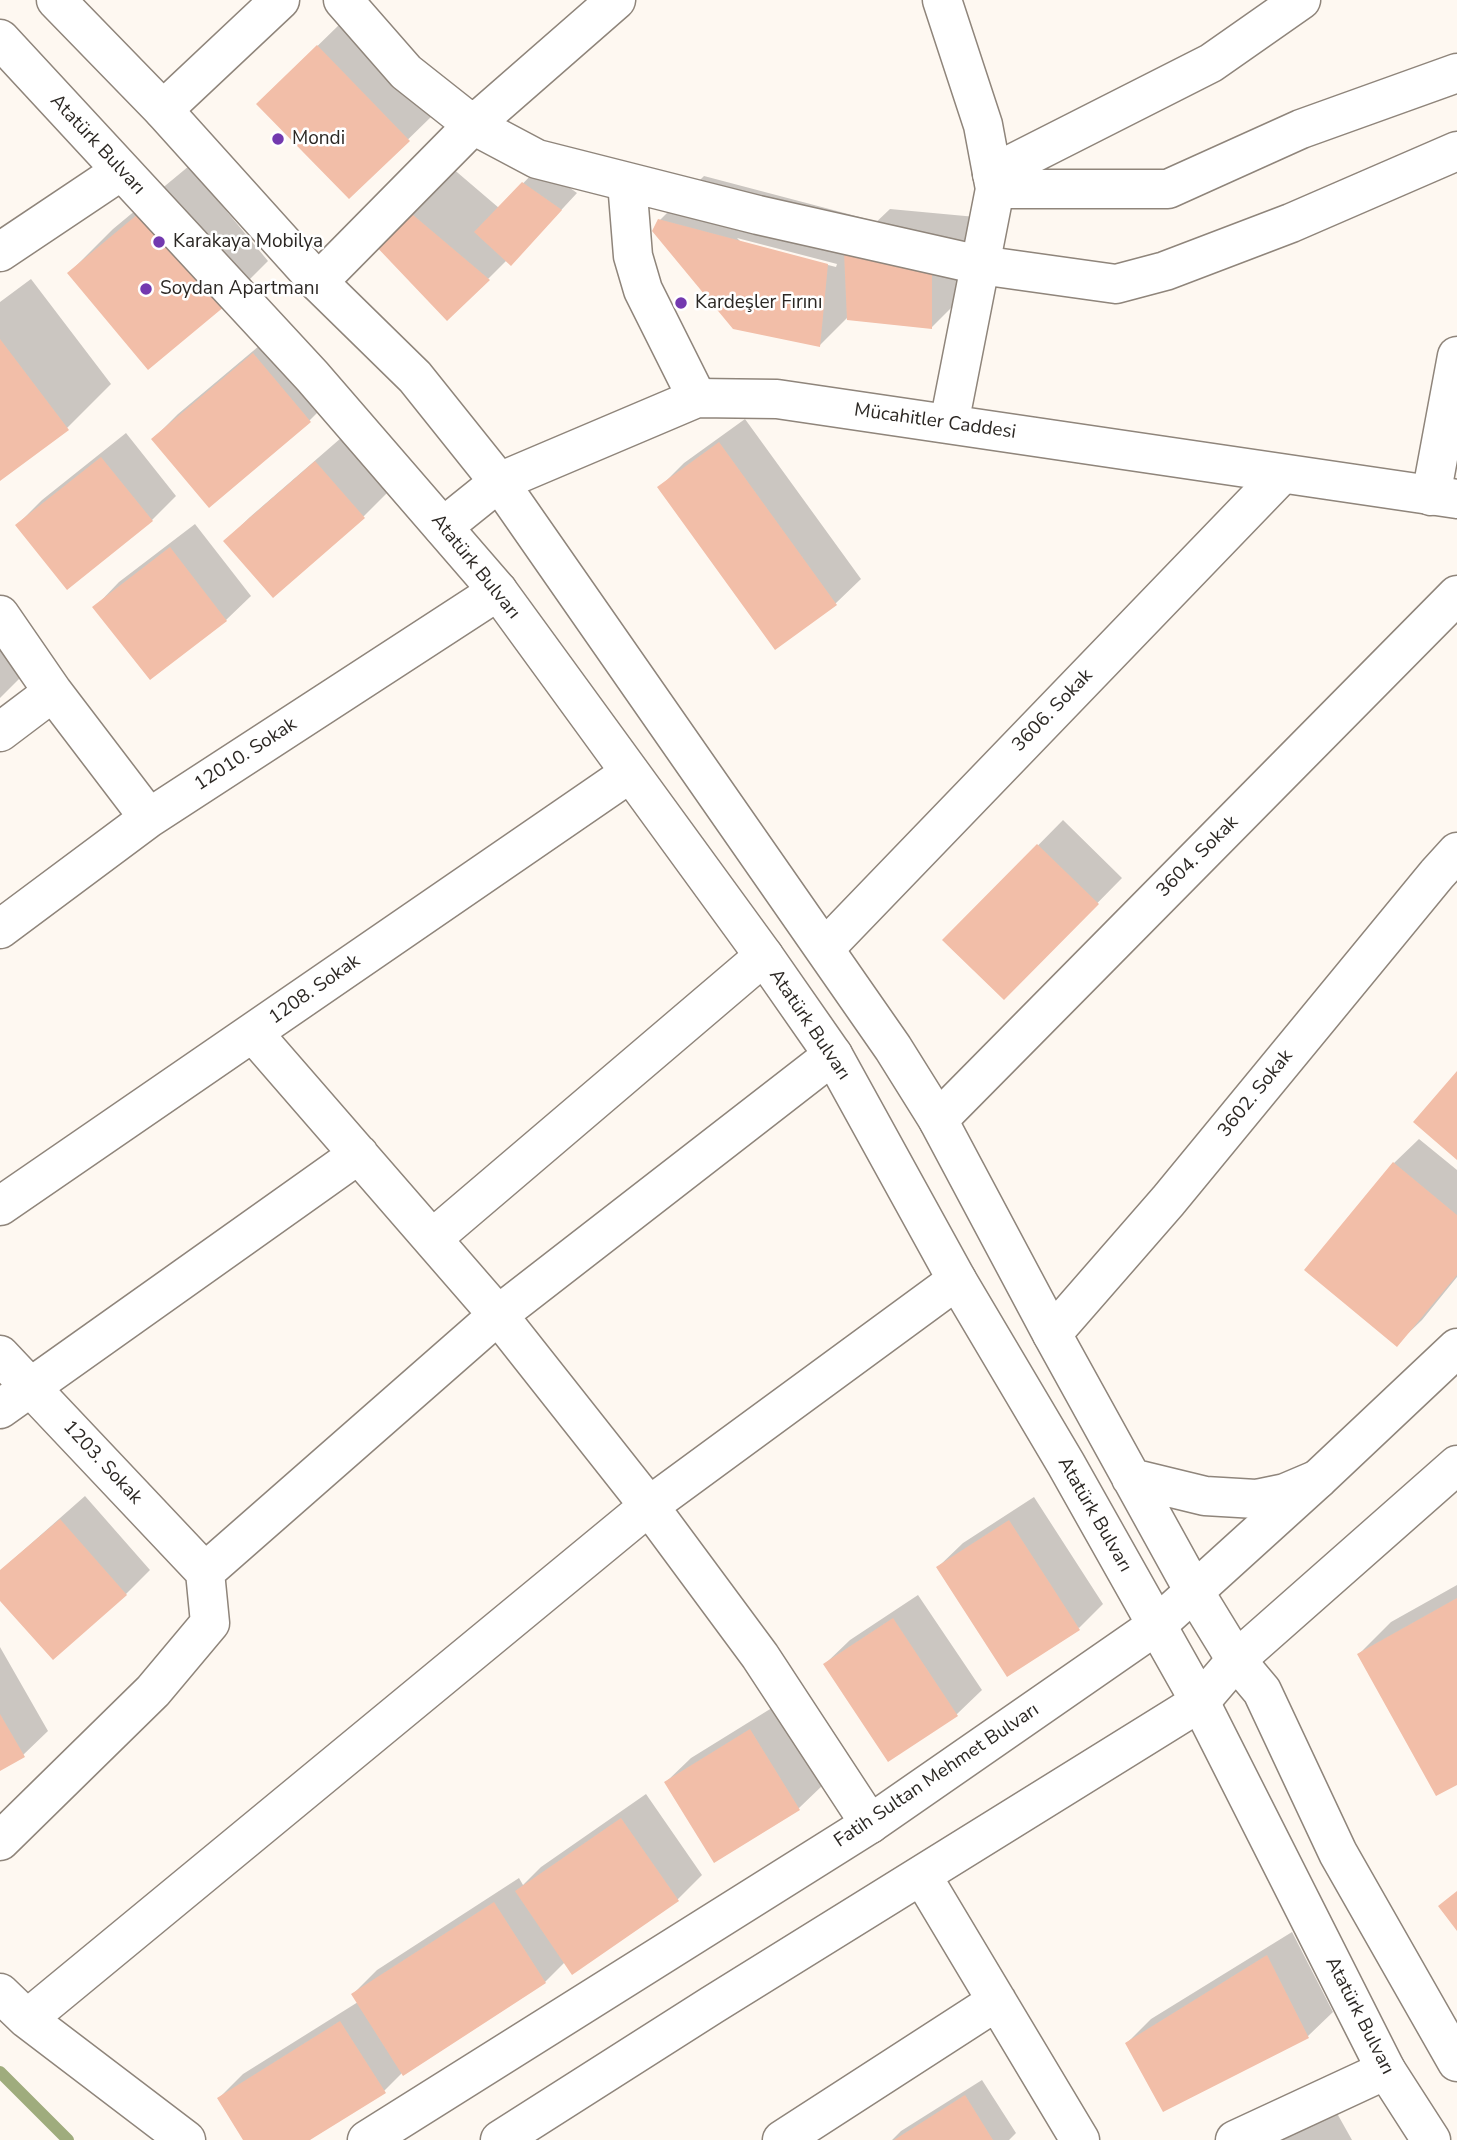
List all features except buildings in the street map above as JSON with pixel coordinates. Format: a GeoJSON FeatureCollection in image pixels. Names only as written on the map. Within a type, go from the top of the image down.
{"type":"FeatureCollection","features":[{"type":"Feature","properties":{"kind":"street"},"geometry":{"type":"LineString","coordinates":[[56,0],[163,110],[318,282],[415,377],[499,482],[825,948],[938,1120],[1195,1593],[1236,1660],[1262,1691],[1338,1853],[1457,2062]]}},
{"type":"Feature","properties":{"kind":"street"},"geometry":{"type":"LineString","coordinates":[[163,110],[280,0]]}},
{"type":"Feature","properties":{"kind":"street"},"geometry":{"type":"LineString","coordinates":[[343,0],[406,72],[473,125],[537,159],[758,215],[980,265],[1116,284],[1165,271],[1291,223],[1457,151]]}},
{"type":"Feature","properties":{"kind":"street"},"geometry":{"type":"LineString","coordinates":[[318,282],[473,125],[616,0]]}},
{"type":"Feature","properties":{"kind":"street"},"geometry":{"type":"LineString","coordinates":[[942,0],[983,125],[994,182],[949,424]]}},
{"type":"Feature","properties":{"kind":"street"},"geometry":{"type":"LineString","coordinates":[[994,182],[1211,62],[1301,0]]}},
{"type":"Feature","properties":{"kind":"street","name":"Atatürk Bulvarı"},"geometry":{"type":"LineString","coordinates":[[0,39],[312,376],[498,591],[833,1055],[957,1280],[1066,1464],[1200,1702],[1386,2070],[1431,2140]]}},
{"type":"Feature","properties":{"kind":"street"},"geometry":{"type":"LineString","coordinates":[[994,182],[1168,189],[1301,129],[1457,73]]}},
{"type":"Feature","properties":{"kind":"street"},"geometry":{"type":"LineString","coordinates":[[0,252],[121,171]]}},
{"type":"Feature","properties":{"kind":"street"},"geometry":{"type":"LineString","coordinates":[[627,182],[634,256],[643,290],[697,398]]}},
{"type":"Feature","properties":{"kind":"street"},"geometry":{"type":"LineString","coordinates":[[1444,498],[1457,356]]}},
{"type":"Feature","properties":{"kind":"street","name":"Mücahitler Caddesi"},"geometry":{"type":"LineString","coordinates":[[443,527],[499,482],[697,398],[777,399],[1444,498]]}},
{"type":"Feature","properties":{"kind":"street","name":"3606. Sokak"},"geometry":{"type":"LineString","coordinates":[[825,948],[1282,474]]}},
{"type":"Feature","properties":{"kind":"street","name":"12010. Sokak"},"geometry":{"type":"LineString","coordinates":[[0,929],[149,818],[498,591]]}},
{"type":"Feature","properties":{"kind":"street","name":"3604. Sokak"},"geometry":{"type":"LineString","coordinates":[[938,1120],[1457,595]]}},
{"type":"Feature","properties":{"kind":"street"},"geometry":{"type":"LineString","coordinates":[[0,615],[53,692],[149,818]]}},
{"type":"Feature","properties":{"kind":"street"},"geometry":{"type":"LineString","coordinates":[[0,732],[53,692]]}},
{"type":"Feature","properties":{"kind":"street","name":"1208. Sokak"},"geometry":{"type":"LineString","coordinates":[[0,1206],[630,774]]}},
{"type":"Feature","properties":{"kind":"street","name":"3602. Sokak"},"geometry":{"type":"LineString","coordinates":[[1052,1334],[1168,1201],[1457,852]]}},
{"type":"Feature","properties":{"kind":"street"},"geometry":{"type":"LineString","coordinates":[[433,1238],[764,956]]}},
{"type":"Feature","properties":{"kind":"street"},"geometry":{"type":"LineString","coordinates":[[253,1033],[498,1315],[649,1506],[760,1656],[870,1824]]}},
{"type":"Feature","properties":{"kind":"street"},"geometry":{"type":"LineString","coordinates":[[0,1841],[153,1691],[210,1623],[205,1572],[498,1315],[833,1055]]}},
{"type":"Feature","properties":{"kind":"street"},"geometry":{"type":"LineString","coordinates":[[0,1409],[359,1154]]}},
{"type":"Feature","properties":{"kind":"street"},"geometry":{"type":"LineString","coordinates":[[186,2140],[13,2006],[649,1506],[957,1280]]}},
{"type":"Feature","properties":{"kind":"street","name":"Fatih Sultan Mehmet Bulvarı"},"geometry":{"type":"LineString","coordinates":[[367,2140],[870,1824],[1157,1625],[1195,1593],[1457,1348]]}},
{"type":"Feature","properties":{"kind":"street","name":"1203. Sokak"},"geometry":{"type":"LineString","coordinates":[[0,1355],[205,1572]]}},
{"type":"Feature","properties":{"kind":"street"},"geometry":{"type":"LineString","coordinates":[[1131,1478],[1205,1496],[1256,1499],[1285,1493],[1318,1479]]}},
{"type":"Feature","properties":{"kind":"street"},"geometry":{"type":"LineString","coordinates":[[500,2140],[1200,1702],[1236,1660],[1453,1479]]}},
{"type":"Feature","properties":{"kind":"street"},"geometry":{"type":"LineString","coordinates":[[922,1876],[1080,2140]]}},
{"type":"Feature","properties":{"kind":"street"},"geometry":{"type":"LineString","coordinates":[[782,2140],[997,2001]]}},
{"type":"Feature","properties":{"kind":"street"},"geometry":{"type":"LineString","coordinates":[[1235,2140],[1386,2070]]}},
{"type":"Feature","properties":{"kind":"waterway"},"geometry":{"type":"LineString","coordinates":[[0,2072],[68,2140]]}},
{"type":"Feature","properties":{"kind":"place","name":"Mondi"},"geometry":{"type":"Point","coordinates":[278,139]}},
{"type":"Feature","properties":{"kind":"place","name":"Karakaya Mobilya"},"geometry":{"type":"Point","coordinates":[159,242]}},
{"type":"Feature","properties":{"kind":"place","name":"Soydan Apartmanı"},"geometry":{"type":"Point","coordinates":[146,289]}},
{"type":"Feature","properties":{"kind":"place","name":"Kardeşler Fırını"},"geometry":{"type":"Point","coordinates":[681,303]}}]}
